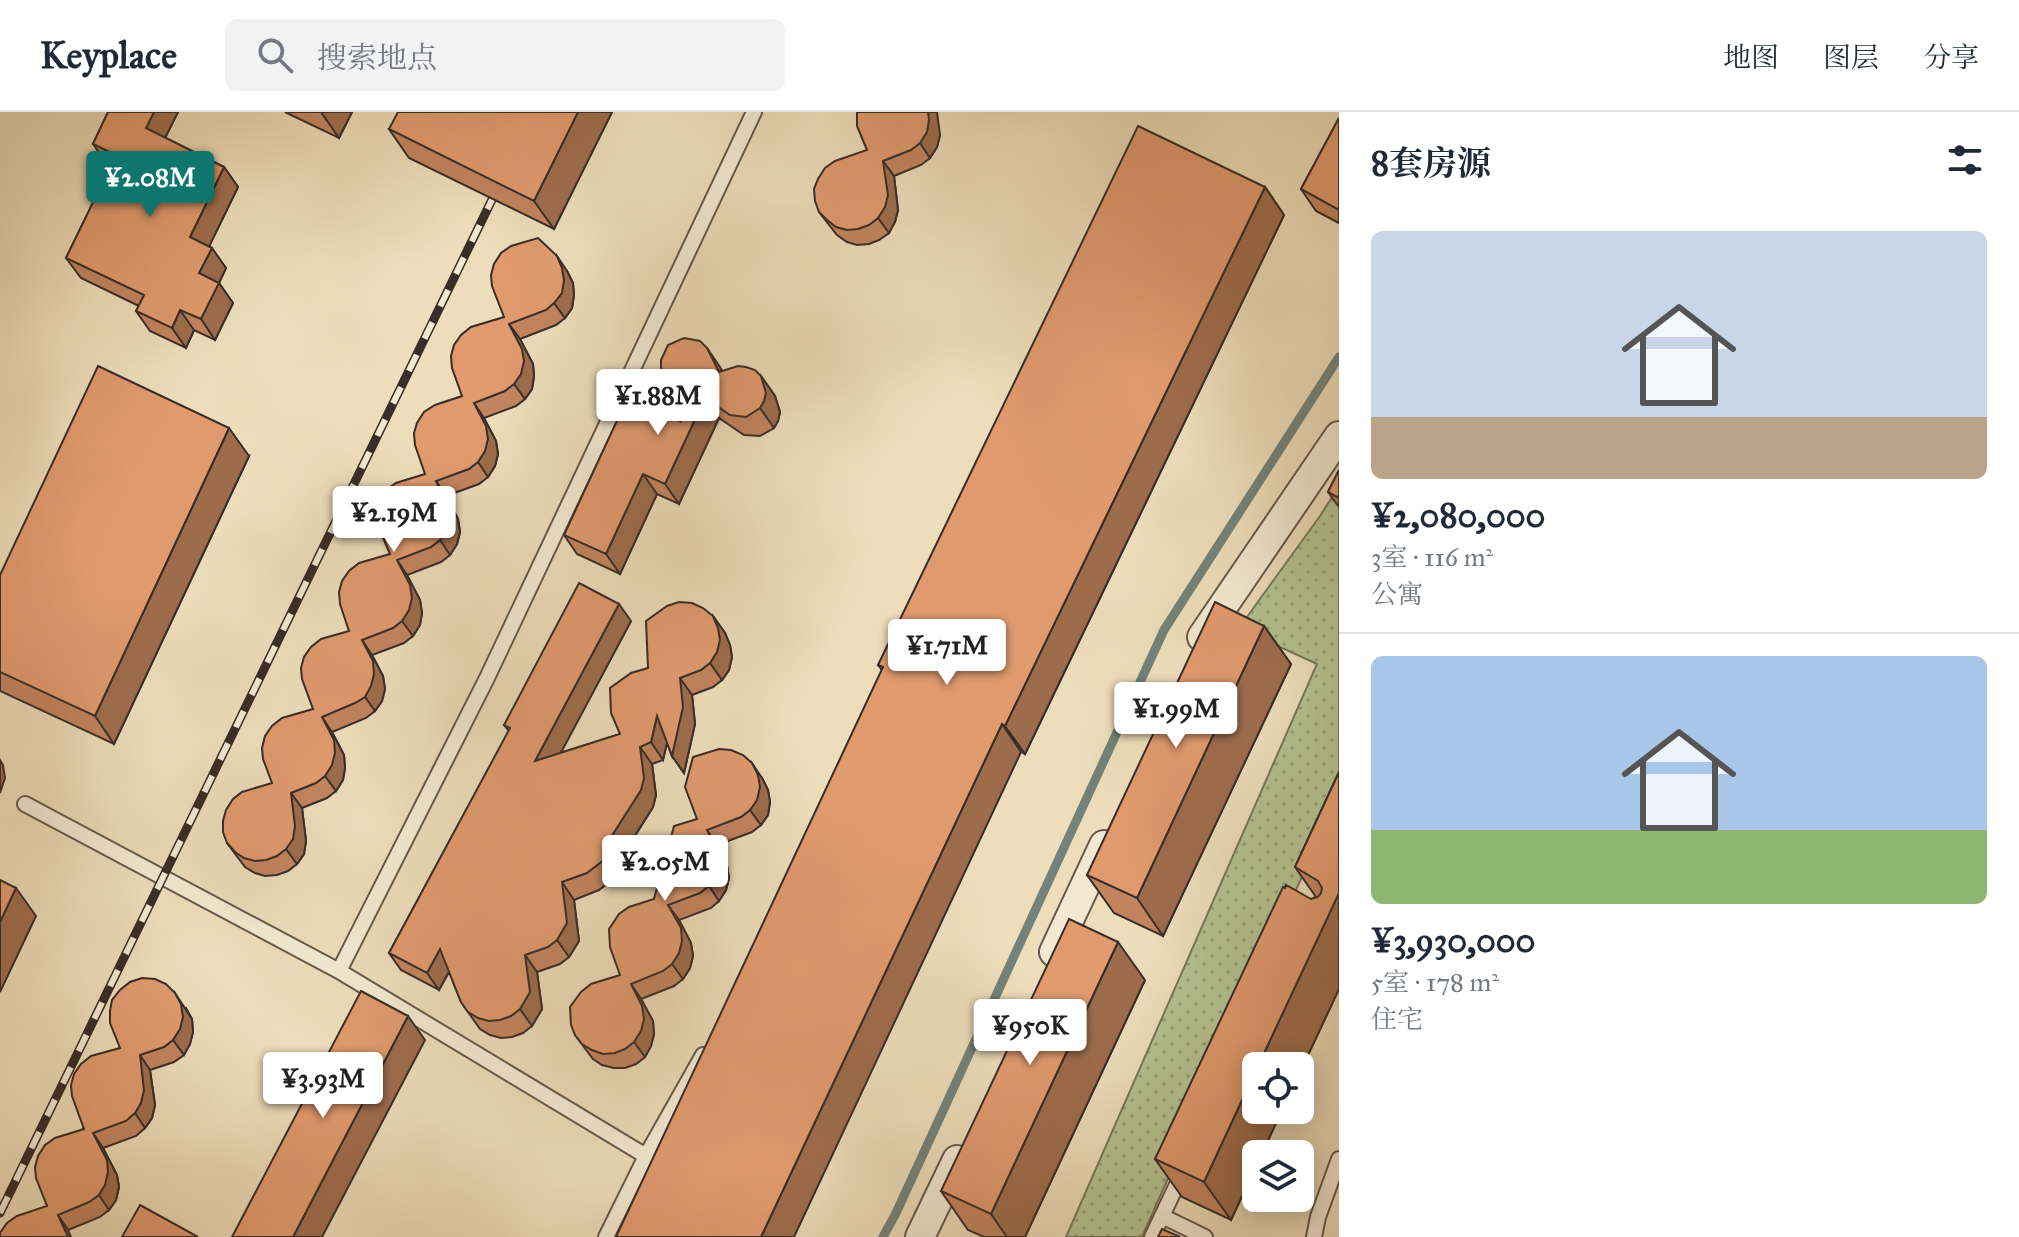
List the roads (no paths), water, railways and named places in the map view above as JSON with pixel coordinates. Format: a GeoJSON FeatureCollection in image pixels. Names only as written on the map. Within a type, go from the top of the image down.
{"type":"FeatureCollection","features":[{"type":"Feature","properties":{"kind":"street"},"geometry":{"type":"LineString","coordinates":[[1193,656],[1199,642],[1339,436]]}},
{"type":"Feature","properties":{"kind":"street"},"geometry":{"type":"LineString","coordinates":[[1040,982],[1113,826]]}},
{"type":"Feature","properties":{"kind":"street"},"geometry":{"type":"LineString","coordinates":[[920,1237],[967,1138]]}},
{"type":"Feature","properties":{"kind":"lane"},"geometry":{"type":"LineString","coordinates":[[339,971],[487,678],[754,112]]}},
{"type":"Feature","properties":{"kind":"lane"},"geometry":{"type":"LineString","coordinates":[[25,804],[339,971],[646,1156]]}},
{"type":"Feature","properties":{"kind":"lane"},"geometry":{"type":"LineString","coordinates":[[606,1237],[646,1156],[707,1049]]}},
{"type":"Feature","properties":{"kind":"lane"},"geometry":{"type":"LineString","coordinates":[[1152,1237],[1189,1159]]}},
{"type":"Feature","properties":{"kind":"lane"},"geometry":{"type":"LineString","coordinates":[[1314,1237],[1339,1159]]}},
{"type":"Feature","properties":{"kind":"lane"},"geometry":{"type":"LineString","coordinates":[[1162,1216],[1205,1237]]}},
{"type":"Feature","properties":{"kind":"waterway"},"geometry":{"type":"LineString","coordinates":[[883,1237],[1164,630],[1339,357]]}},
{"type":"Feature","properties":{"kind":"railway"},"geometry":{"type":"LineString","coordinates":[[0,1213],[503,177]]}}]}
